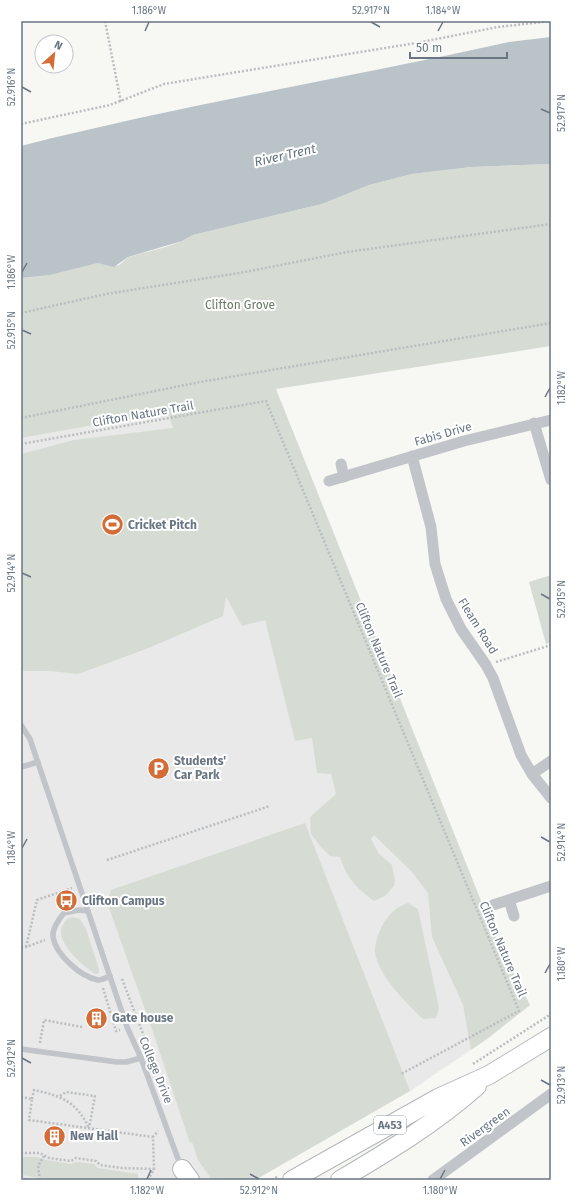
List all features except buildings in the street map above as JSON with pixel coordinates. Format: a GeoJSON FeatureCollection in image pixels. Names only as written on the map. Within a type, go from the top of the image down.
{"type":"FeatureCollection","features":[{"type":"Feature","properties":{"kind":"highway","name":"A453"},"geometry":{"type":"LineString","coordinates":[[292,1180],[438,1098],[489,1075],[551,1037]]}},
{"type":"Feature","properties":{"kind":"highway","name":"A453"},"geometry":{"type":"LineString","coordinates":[[340,1180],[385,1154],[448,1112],[489,1075]]}},
{"type":"Feature","properties":{"kind":"street","name":"Fabis Drive"},"geometry":{"type":"LineString","coordinates":[[328,481],[412,456],[534,423],[551,420]]}},
{"type":"Feature","properties":{"kind":"street"},"geometry":{"type":"LineString","coordinates":[[534,423],[551,480]]}},
{"type":"Feature","properties":{"kind":"street","name":"Fleam Road"},"geometry":{"type":"LineString","coordinates":[[412,456],[431,527],[435,564],[440,583],[454,616],[493,678],[513,737],[532,774],[551,798]]}},
{"type":"Feature","properties":{"kind":"street"},"geometry":{"type":"LineString","coordinates":[[341,464],[344,477]]}},
{"type":"Feature","properties":{"kind":"street"},"geometry":{"type":"LineString","coordinates":[[532,774],[551,761]]}},
{"type":"Feature","properties":{"kind":"street"},"geometry":{"type":"LineString","coordinates":[[493,905],[551,886]]}},
{"type":"Feature","properties":{"kind":"street"},"geometry":{"type":"LineString","coordinates":[[508,900],[514,916]]}},
{"type":"Feature","properties":{"kind":"street","name":"Rivergreen"},"geometry":{"type":"LineString","coordinates":[[433,1180],[551,1094]]}},
{"type":"Feature","properties":{"kind":"lane","name":"College Drive"},"geometry":{"type":"LineString","coordinates":[[21,725],[30,738],[126,1027],[141,1058],[185,1176]]}},
{"type":"Feature","properties":{"kind":"lane"},"geometry":{"type":"LineString","coordinates":[[21,767],[38,762]]}},
{"type":"Feature","properties":{"kind":"lane"},"geometry":{"type":"LineString","coordinates":[[88,911],[79,910],[64,913],[56,923],[53,936],[58,947],[74,968],[85,976],[100,980],[110,976]]}},
{"type":"Feature","properties":{"kind":"lane"},"geometry":{"type":"LineString","coordinates":[[21,1049],[117,1062],[126,1062],[141,1058]]}},
{"type":"Feature","properties":{"kind":"path"},"geometry":{"type":"LineString","coordinates":[[105,21],[121,102]]}},
{"type":"Feature","properties":{"kind":"path"},"geometry":{"type":"LineString","coordinates":[[21,124],[121,102],[164,84],[416,43],[498,27],[551,21]]}},
{"type":"Feature","properties":{"kind":"path"},"geometry":{"type":"LineString","coordinates":[[21,313],[106,294],[245,272],[347,252],[551,224]]}},
{"type":"Feature","properties":{"kind":"path"},"geometry":{"type":"LineString","coordinates":[[21,418],[200,382],[551,324]]}},
{"type":"Feature","properties":{"kind":"path","name":"Clifton Nature Trail"},"geometry":{"type":"LineString","coordinates":[[21,444],[266,401],[519,1011],[401,1074]]}},
{"type":"Feature","properties":{"kind":"path"},"geometry":{"type":"LineString","coordinates":[[486,665],[551,645]]}},
{"type":"Feature","properties":{"kind":"path"},"geometry":{"type":"LineString","coordinates":[[107,860],[270,806]]}},
{"type":"Feature","properties":{"kind":"path"},"geometry":{"type":"LineString","coordinates":[[26,947],[38,900],[74,888],[73,883]]}},
{"type":"Feature","properties":{"kind":"path"},"geometry":{"type":"LineString","coordinates":[[21,947],[26,947],[53,936]]}},
{"type":"Feature","properties":{"kind":"path"},"geometry":{"type":"LineString","coordinates":[[120,975],[152,1058]]}},
{"type":"Feature","properties":{"kind":"path"},"geometry":{"type":"LineString","coordinates":[[100,980],[116,1031]]}},
{"type":"Feature","properties":{"kind":"path"},"geometry":{"type":"LineString","coordinates":[[40,1044],[44,1020],[82,1027]]}},
{"type":"Feature","properties":{"kind":"path"},"geometry":{"type":"LineString","coordinates":[[89,1128],[78,1109],[60,1096],[40,1090],[34,1090],[28,1120],[153,1137]]}},
{"type":"Feature","properties":{"kind":"path"},"geometry":{"type":"LineString","coordinates":[[60,1096],[66,1092],[95,1096],[89,1128]]}},
{"type":"Feature","properties":{"kind":"path"},"geometry":{"type":"LineString","coordinates":[[21,1097],[32,1099]]}},
{"type":"Feature","properties":{"kind":"path"},"geometry":{"type":"LineString","coordinates":[[148,1180],[154,1169],[153,1137],[158,1131]]}},
{"type":"Feature","properties":{"kind":"path"},"geometry":{"type":"LineString","coordinates":[[21,1153],[40,1154],[44,1157],[71,1161],[76,1158],[96,1162],[100,1165],[122,1168],[154,1169]]}},
{"type":"Feature","properties":{"kind":"path"},"geometry":{"type":"LineString","coordinates":[[40,1180],[38,1166],[44,1157]]}},
{"type":"Feature","properties":{"kind":"path"},"geometry":{"type":"LineString","coordinates":[[21,1177],[27,1180]]}},
{"type":"Feature","properties":{"kind":"shaded area"},"geometry":{"type":"Polygon","coordinates":[[[168,412],[496,938],[530,1005],[487,1039],[410,1091],[255,1180],[21,1180],[21,438],[168,412]]]}},
{"type":"Feature","properties":{"kind":"green space","name":"Clifton Grove"},"geometry":{"type":"Polygon","coordinates":[[[551,164],[551,346],[276,389],[496,938],[530,1005],[471,1050],[463,1005],[432,937],[428,893],[412,872],[374,835],[371,839],[379,854],[392,865],[395,880],[394,886],[385,896],[374,901],[349,877],[340,857],[330,856],[311,834],[310,817],[336,794],[331,774],[317,773],[312,738],[295,741],[265,620],[242,626],[226,597],[223,616],[146,649],[78,674],[51,671],[21,671],[21,454],[74,440],[173,428],[168,412],[21,438],[21,278],[50,275],[98,263],[116,266],[128,258],[170,245],[193,235],[322,204],[369,185],[412,174],[471,167],[551,164]]]}},
{"type":"Feature","properties":{"kind":"green space"},"geometry":{"type":"Polygon","coordinates":[[[551,575],[551,642],[546,644],[529,582],[551,575]]]}},
{"type":"Feature","properties":{"kind":"green space"},"geometry":{"type":"Polygon","coordinates":[[[305,823],[410,1091],[255,1180],[212,1180],[198,1160],[192,1142],[190,1143],[107,902],[111,890],[305,823]]]}},
{"type":"Feature","properties":{"kind":"green space"},"geometry":{"type":"Polygon","coordinates":[[[408,903],[418,909],[439,1008],[436,1018],[423,1019],[409,1006],[394,989],[382,971],[375,953],[375,945],[385,921],[395,910],[408,903]]]}},
{"type":"Feature","properties":{"kind":"green space"},"geometry":{"type":"Polygon","coordinates":[[[72,917],[80,919],[86,929],[99,973],[96,974],[85,967],[68,949],[61,936],[63,925],[67,919],[72,917]]]}},
{"type":"Feature","properties":{"kind":"green space"},"geometry":{"type":"Polygon","coordinates":[[[21,1157],[38,1157],[46,1160],[71,1164],[77,1162],[94,1164],[98,1168],[138,1174],[138,1180],[54,1180],[21,1175],[21,1157]]]}},
{"type":"Feature","properties":{"kind":"water","name":"River Trent"},"geometry":{"type":"Polygon","coordinates":[[[551,37],[551,164],[471,167],[412,174],[369,185],[322,204],[193,235],[182,241],[128,257],[114,267],[98,263],[50,275],[21,278],[21,146],[82,131],[203,105],[509,42],[551,37]]]}},
{"type":"Feature","properties":{"kind":"place","name":"Cricket Pitch"},"geometry":{"type":"Point","coordinates":[112,525]}},
{"type":"Feature","properties":{"kind":"place","name":"Students' Car Park"},"geometry":{"type":"Point","coordinates":[158,768]}},
{"type":"Feature","properties":{"kind":"place","name":"Clifton Campus"},"geometry":{"type":"Point","coordinates":[66,901]}},
{"type":"Feature","properties":{"kind":"place","name":"Gate house"},"geometry":{"type":"Point","coordinates":[96,1018]}},
{"type":"Feature","properties":{"kind":"place","name":"New Hall"},"geometry":{"type":"Point","coordinates":[54,1136]}}]}
